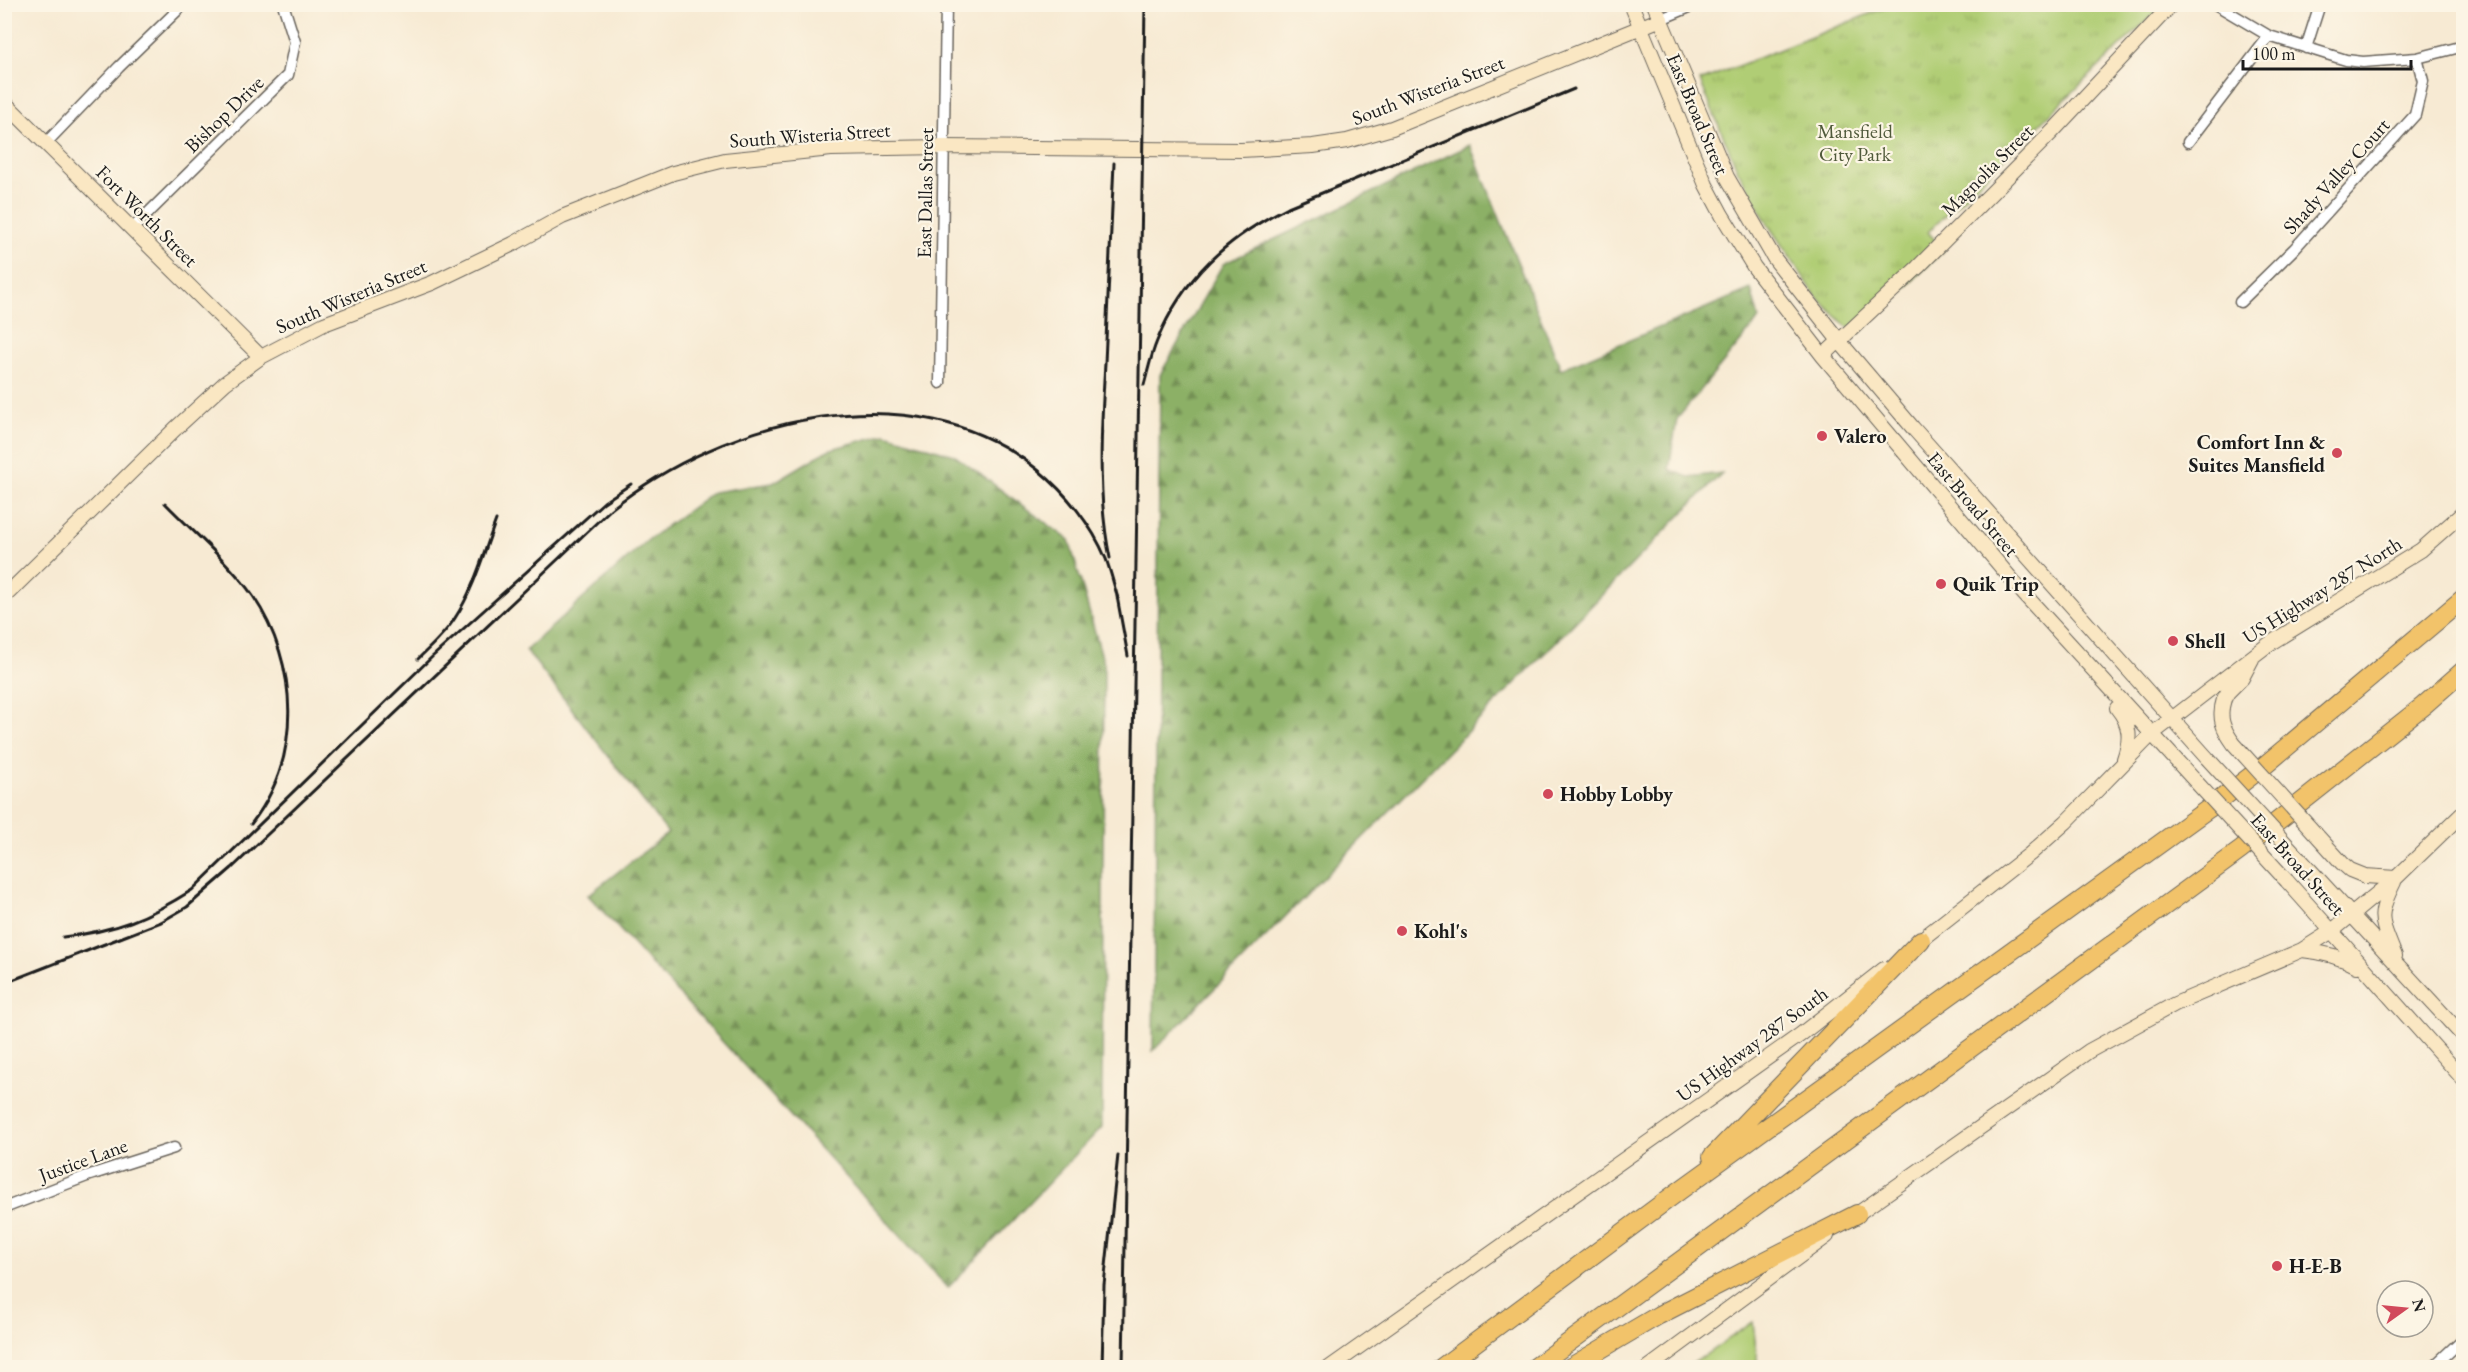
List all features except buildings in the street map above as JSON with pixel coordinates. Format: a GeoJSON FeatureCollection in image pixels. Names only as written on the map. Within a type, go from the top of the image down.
{"type":"FeatureCollection","features":[{"type":"Feature","properties":{"kind":"highway"},"geometry":{"type":"LineString","coordinates":[[1441,1368],[1679,1191],[2245,780],[2463,598]]}},
{"type":"Feature","properties":{"kind":"highway"},"geometry":{"type":"LineString","coordinates":[[1534,1368],[2241,850],[2423,706],[2463,670]]}},
{"type":"Feature","properties":{"kind":"highway"},"geometry":{"type":"LineString","coordinates":[[1679,1191],[1921,940]]}},
{"type":"Feature","properties":{"kind":"highway"},"geometry":{"type":"LineString","coordinates":[[1569,1368],[1659,1315],[1857,1214]]}},
{"type":"Feature","properties":{"kind":"main road","name":"East Broad Street"},"geometry":{"type":"LineString","coordinates":[[1631,4],[1706,185],[1754,267],[1823,356],[2024,594],[2287,881],[2463,1080]]}},
{"type":"Feature","properties":{"kind":"main road","name":"East Broad Street"},"geometry":{"type":"LineString","coordinates":[[1654,4],[1726,177],[1774,258],[1840,342],[1913,428],[2171,719],[2398,963],[2463,1037]]}},
{"type":"Feature","properties":{"kind":"main road","name":"Magnolia Street"},"geometry":{"type":"LineString","coordinates":[[1823,356],[1918,267],[2053,131],[2172,4]]}},
{"type":"Feature","properties":{"kind":"main road","name":"South Wisteria Street"},"geometry":{"type":"LineString","coordinates":[[4,597],[175,429],[225,383],[261,357],[324,324],[432,283],[513,244],[562,217],[673,173],[725,160],[789,152],[944,147],[1241,150],[1313,146],[1347,141],[1392,128],[1660,19]]}},
{"type":"Feature","properties":{"kind":"main road","name":"Fort Worth Street"},"geometry":{"type":"LineString","coordinates":[[4,102],[261,357]]}},
{"type":"Feature","properties":{"kind":"main road"},"geometry":{"type":"LineString","coordinates":[[1706,185],[1726,177]]}},
{"type":"Feature","properties":{"kind":"main road"},"geometry":{"type":"LineString","coordinates":[[1754,267],[1774,258]]}},
{"type":"Feature","properties":{"kind":"main road"},"geometry":{"type":"LineString","coordinates":[[1897,443],[1913,428]]}},
{"type":"Feature","properties":{"kind":"main road","name":"US Highway 287 North"},"geometry":{"type":"LineString","coordinates":[[2171,719],[2255,654],[2293,628],[2379,578],[2421,550],[2463,512]]}},
{"type":"Feature","properties":{"kind":"main road"},"geometry":{"type":"LineString","coordinates":[[2024,594],[2044,576]]}},
{"type":"Feature","properties":{"kind":"main road"},"geometry":{"type":"LineString","coordinates":[[2255,654],[2242,678],[2224,699],[2221,717],[2224,729],[2234,744],[2350,870],[2365,876],[2396,878]]}},
{"type":"Feature","properties":{"kind":"main road"},"geometry":{"type":"LineString","coordinates":[[2107,687],[2129,727],[2128,747],[2123,763]]}},
{"type":"Feature","properties":{"kind":"main road","name":"US Highway 287 South"},"geometry":{"type":"LineString","coordinates":[[1329,1368],[1800,1035],[2030,854],[2066,822],[2152,734],[2171,719]]}},
{"type":"Feature","properties":{"kind":"main road"},"geometry":{"type":"LineString","coordinates":[[1648,1368],[1857,1214],[2089,1051],[2132,1025],[2175,1004],[2302,950],[2332,931],[2396,878],[2463,812]]}},
{"type":"Feature","properties":{"kind":"main road"},"geometry":{"type":"LineString","coordinates":[[2396,878],[2383,904],[2381,919],[2398,963]]}},
{"type":"Feature","properties":{"kind":"main road"},"geometry":{"type":"LineString","coordinates":[[2302,950],[2325,952],[2343,958],[2364,970]]}},
{"type":"Feature","properties":{"kind":"street"},"geometry":{"type":"LineString","coordinates":[[46,143],[184,4]]}},
{"type":"Feature","properties":{"kind":"street","name":"Bishop Drive"},"geometry":{"type":"LineString","coordinates":[[132,229],[288,75],[296,42],[283,4]]}},
{"type":"Feature","properties":{"kind":"street","name":"East Dallas Street"},"geometry":{"type":"LineString","coordinates":[[940,383],[946,4]]}},
{"type":"Feature","properties":{"kind":"street"},"geometry":{"type":"LineString","coordinates":[[1660,19],[1697,4]]}},
{"type":"Feature","properties":{"kind":"street"},"geometry":{"type":"LineString","coordinates":[[2215,4],[2269,36],[2346,60],[2363,62],[2417,58],[2463,46]]}},
{"type":"Feature","properties":{"kind":"street"},"geometry":{"type":"LineString","coordinates":[[2306,48],[2320,4]]}},
{"type":"Feature","properties":{"kind":"street"},"geometry":{"type":"LineString","coordinates":[[2188,142],[2269,36]]}},
{"type":"Feature","properties":{"kind":"street","name":"Shady Valley Court"},"geometry":{"type":"LineString","coordinates":[[2240,302],[2294,249],[2415,115],[2423,81],[2417,58]]}},
{"type":"Feature","properties":{"kind":"street","name":"Justice Lane"},"geometry":{"type":"LineString","coordinates":[[4,1208],[87,1176],[174,1148]]}},
{"type":"Feature","properties":{"kind":"street"},"geometry":{"type":"LineString","coordinates":[[2432,1368],[2463,1338]]}},
{"type":"Feature","properties":{"kind":"green space","name":"Mansfield City Park"},"geometry":{"type":"Polygon","coordinates":[[[1892,5],[2163,5],[1928,232],[1944,250],[1858,334],[1845,325],[1816,296],[1769,226],[1738,171],[1700,81],[1892,5]]]}},
{"type":"Feature","properties":{"kind":"green space"},"geometry":{"type":"Polygon","coordinates":[[[1470,145],[1561,369],[1751,289],[1759,319],[1677,419],[1669,469],[1688,477],[1722,473],[1153,1051],[1160,375],[1223,264],[1470,145]]]}},
{"type":"Feature","properties":{"kind":"green space"},"geometry":{"type":"Polygon","coordinates":[[[886,434],[954,455],[1069,540],[1104,664],[1102,1127],[948,1288],[588,895],[668,833],[526,650],[648,540],[713,492],[773,483],[828,450],[886,434]]]}},
{"type":"Feature","properties":{"kind":"green space"},"geometry":{"type":"Polygon","coordinates":[[[1753,1322],[1758,1367],[1688,1367],[1753,1322]]]}},
{"type":"Feature","properties":{"kind":"railway"},"geometry":{"type":"LineString","coordinates":[[1123,1368],[1145,4]]}},
{"type":"Feature","properties":{"kind":"railway"},"geometry":{"type":"LineString","coordinates":[[1144,385],[1157,341],[1180,297],[1209,262],[1245,232],[1288,207],[1574,89]]}},
{"type":"Feature","properties":{"kind":"railway"},"geometry":{"type":"LineString","coordinates":[[1110,558],[1103,510],[1101,461],[1114,163]]}},
{"type":"Feature","properties":{"kind":"railway"},"geometry":{"type":"LineString","coordinates":[[10,981],[161,922],[187,907],[232,868],[610,510],[656,478],[708,451],[763,430],[821,417],[878,414],[935,420],[989,439],[1038,470],[1077,510],[1100,546],[1118,598]]}},
{"type":"Feature","properties":{"kind":"railway"},"geometry":{"type":"LineString","coordinates":[[63,937],[99,931],[131,922],[192,890],[432,657],[604,502],[631,484]]}},
{"type":"Feature","properties":{"kind":"railway"},"geometry":{"type":"LineString","coordinates":[[165,503],[244,583],[268,623],[279,651],[286,681],[289,711],[287,741],[280,770],[268,798],[251,824]]}},
{"type":"Feature","properties":{"kind":"railway"},"geometry":{"type":"LineString","coordinates":[[418,659],[438,640],[462,607],[496,520]]}},
{"type":"Feature","properties":{"kind":"railway"},"geometry":{"type":"LineString","coordinates":[[1116,591],[1128,656]]}},
{"type":"Feature","properties":{"kind":"railway"},"geometry":{"type":"LineString","coordinates":[[1102,1368],[1104,1285],[1118,1155]]}},
{"type":"Feature","properties":{"kind":"place","name":"Valero"},"geometry":{"type":"Point","coordinates":[1822,436]}},
{"type":"Feature","properties":{"kind":"place","name":"Comfort Inn & Suites Mansfield"},"geometry":{"type":"Point","coordinates":[2337,453]}},
{"type":"Feature","properties":{"kind":"place","name":"Quik Trip"},"geometry":{"type":"Point","coordinates":[1941,584]}},
{"type":"Feature","properties":{"kind":"place","name":"Shell"},"geometry":{"type":"Point","coordinates":[2173,641]}},
{"type":"Feature","properties":{"kind":"place","name":"Hobby Lobby"},"geometry":{"type":"Point","coordinates":[1548,794]}},
{"type":"Feature","properties":{"kind":"place","name":"Kohl's"},"geometry":{"type":"Point","coordinates":[1402,931]}},
{"type":"Feature","properties":{"kind":"place","name":"H-E-B"},"geometry":{"type":"Point","coordinates":[2277,1266]}}]}
